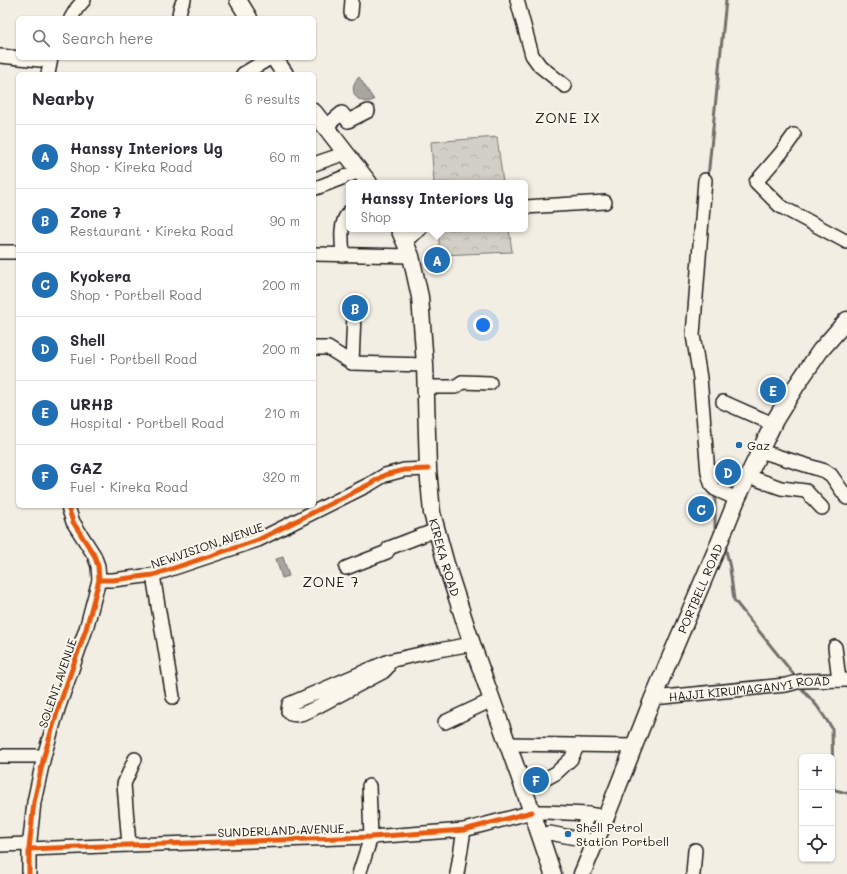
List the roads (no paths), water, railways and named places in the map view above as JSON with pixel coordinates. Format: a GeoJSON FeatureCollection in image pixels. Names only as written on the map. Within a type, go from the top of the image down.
{"type":"FeatureCollection","features":[{"type":"Feature","properties":{"kind":"main road"},"geometry":{"type":"LineString","coordinates":[[240,0],[248,16]]}},
{"type":"Feature","properties":{"kind":"main road"},"geometry":{"type":"LineString","coordinates":[[275,60],[284,72]]}},
{"type":"Feature","properties":{"kind":"main road"},"geometry":{"type":"LineString","coordinates":[[316,115],[365,177]]}},
{"type":"Feature","properties":{"kind":"main road","name":"KIREKA ROAD"},"geometry":{"type":"LineString","coordinates":[[402,235],[411,256],[420,297],[425,365],[428,470],[432,513],[436,530],[472,644],[524,788],[539,812],[553,874]]}},
{"type":"Feature","properties":{"kind":"main road","name":"PORTBELL ROAD"},"geometry":{"type":"LineString","coordinates":[[582,874],[606,818],[653,698],[748,476],[773,424],[796,386],[820,351],[847,320]]}},
{"type":"Feature","properties":{"kind":"street"},"geometry":{"type":"LineString","coordinates":[[179,16],[181,4],[184,0]]}},
{"type":"Feature","properties":{"kind":"street"},"geometry":{"type":"LineString","coordinates":[[517,0],[532,55],[540,66],[565,86]]}},
{"type":"Feature","properties":{"kind":"street"},"geometry":{"type":"LineString","coordinates":[[0,56],[16,59]]}},
{"type":"Feature","properties":{"kind":"street"},"geometry":{"type":"LineString","coordinates":[[25,60],[50,64]]}},
{"type":"Feature","properties":{"kind":"street"},"geometry":{"type":"LineString","coordinates":[[246,72],[267,60]]}},
{"type":"Feature","properties":{"kind":"street"},"geometry":{"type":"LineString","coordinates":[[325,126],[342,114],[348,121],[368,111]]}},
{"type":"Feature","properties":{"kind":"street"},"geometry":{"type":"LineString","coordinates":[[794,135],[781,153],[756,182],[780,206],[847,242]]}},
{"type":"Feature","properties":{"kind":"street"},"geometry":{"type":"LineString","coordinates":[[316,163],[346,153]]}},
{"type":"Feature","properties":{"kind":"street"},"geometry":{"type":"LineString","coordinates":[[352,180],[365,177]]}},
{"type":"Feature","properties":{"kind":"street"},"geometry":{"type":"LineString","coordinates":[[705,180],[693,335],[700,378],[708,473],[712,486],[738,499]]}},
{"type":"Feature","properties":{"kind":"street"},"geometry":{"type":"LineString","coordinates":[[316,188],[346,181]]}},
{"type":"Feature","properties":{"kind":"street"},"geometry":{"type":"LineString","coordinates":[[528,206],[605,202]]}},
{"type":"Feature","properties":{"kind":"street"},"geometry":{"type":"LineString","coordinates":[[342,255],[343,224],[346,216]]}},
{"type":"Feature","properties":{"kind":"street"},"geometry":{"type":"LineString","coordinates":[[0,252],[16,252]]}},
{"type":"Feature","properties":{"kind":"street"},"geometry":{"type":"LineString","coordinates":[[316,254],[411,256]]}},
{"type":"Feature","properties":{"kind":"street"},"geometry":{"type":"LineString","coordinates":[[352,363],[354,314]]}},
{"type":"Feature","properties":{"kind":"street"},"geometry":{"type":"LineString","coordinates":[[316,348],[328,348],[352,363],[425,365]]}},
{"type":"Feature","properties":{"kind":"street"},"geometry":{"type":"LineString","coordinates":[[426,387],[455,387],[462,382],[490,383]]}},
{"type":"Feature","properties":{"kind":"street"},"geometry":{"type":"LineString","coordinates":[[723,402],[773,424]]}},
{"type":"Feature","properties":{"kind":"street"},"geometry":{"type":"LineString","coordinates":[[760,451],[825,471],[831,475],[847,498]]}},
{"type":"Feature","properties":{"kind":"street","name":"NEWVISION AVENUE"},"geometry":{"type":"LineString","coordinates":[[99,580],[113,580],[153,575],[258,540],[385,475],[404,470],[428,470]]}},
{"type":"Feature","properties":{"kind":"street"},"geometry":{"type":"LineString","coordinates":[[748,476],[781,488],[806,490],[822,508]]}},
{"type":"Feature","properties":{"kind":"street","name":"SOLENT AVENUE"},"geometry":{"type":"LineString","coordinates":[[29,874],[29,847],[34,802],[44,756],[59,706],[86,629],[99,580],[98,566],[94,555],[73,522],[68,508]]}},
{"type":"Feature","properties":{"kind":"street"},"geometry":{"type":"LineString","coordinates":[[346,568],[387,552],[389,548],[436,530]]}},
{"type":"Feature","properties":{"kind":"street"},"geometry":{"type":"LineString","coordinates":[[153,575],[173,696]]}},
{"type":"Feature","properties":{"kind":"street"},"geometry":{"type":"LineString","coordinates":[[332,692],[389,661],[472,644]]}},
{"type":"Feature","properties":{"kind":"street"},"geometry":{"type":"LineString","coordinates":[[835,647],[843,680]]}},
{"type":"Feature","properties":{"kind":"street","name":"HAJJI KIRUMAGANYI ROAD"},"geometry":{"type":"LineString","coordinates":[[653,698],[786,685],[801,681],[843,680]]}},
{"type":"Feature","properties":{"kind":"street"},"geometry":{"type":"LineString","coordinates":[[445,722],[492,700]]}},
{"type":"Feature","properties":{"kind":"street"},"geometry":{"type":"LineString","coordinates":[[508,744],[634,746]]}},
{"type":"Feature","properties":{"kind":"street"},"geometry":{"type":"LineString","coordinates":[[524,788],[556,773],[571,759],[578,745]]}},
{"type":"Feature","properties":{"kind":"street"},"geometry":{"type":"LineString","coordinates":[[0,756],[44,756]]}},
{"type":"Feature","properties":{"kind":"street"},"geometry":{"type":"LineString","coordinates":[[129,845],[124,784],[135,759]]}},
{"type":"Feature","properties":{"kind":"street"},"geometry":{"type":"LineString","coordinates":[[359,874],[371,837],[369,786]]}},
{"type":"Feature","properties":{"kind":"street","name":"SUNDERLAND AVENUE"},"geometry":{"type":"LineString","coordinates":[[0,845],[29,847],[129,845],[371,837],[464,830],[539,812],[588,814],[606,818]]}},
{"type":"Feature","properties":{"kind":"street"},"geometry":{"type":"LineString","coordinates":[[579,839],[588,814]]}},
{"type":"Feature","properties":{"kind":"street"},"geometry":{"type":"LineString","coordinates":[[457,874],[464,830]]}},
{"type":"Feature","properties":{"kind":"street"},"geometry":{"type":"LineString","coordinates":[[545,834],[596,842]]}},
{"type":"Feature","properties":{"kind":"street"},"geometry":{"type":"LineString","coordinates":[[693,874],[695,850]]}},
{"type":"Feature","properties":{"kind":"waterway"},"geometry":{"type":"LineString","coordinates":[[708,177],[726,0]]}},
{"type":"Feature","properties":{"kind":"waterway"},"geometry":{"type":"LineString","coordinates":[[715,493],[715,531]]}},
{"type":"Feature","properties":{"kind":"waterway"},"geometry":{"type":"LineString","coordinates":[[726,550],[734,600],[795,676]]}},
{"type":"Feature","properties":{"kind":"waterway"},"geometry":{"type":"LineString","coordinates":[[803,690],[817,706],[832,728],[833,787],[835,790],[847,793]]}},
{"type":"Feature","properties":{"kind":"place","name":"Hanssy Interiors Ug"},"geometry":{"type":"Point","coordinates":[437,260]}},
{"type":"Feature","properties":{"kind":"place","name":"Zone 7"},"geometry":{"type":"Point","coordinates":[355,308]}},
{"type":"Feature","properties":{"kind":"place","name":"URHB"},"geometry":{"type":"Point","coordinates":[773,390]}},
{"type":"Feature","properties":{"kind":"place","name":"Gaz"},"geometry":{"type":"Point","coordinates":[739,445]}},
{"type":"Feature","properties":{"kind":"place","name":"Shell"},"geometry":{"type":"Point","coordinates":[728,472]}},
{"type":"Feature","properties":{"kind":"place","name":"Kyokera"},"geometry":{"type":"Point","coordinates":[701,509]}},
{"type":"Feature","properties":{"kind":"place","name":"GAZ"},"geometry":{"type":"Point","coordinates":[536,780]}},
{"type":"Feature","properties":{"kind":"place","name":"Shell Petrol Station Portbell"},"geometry":{"type":"Point","coordinates":[568,834]}},
{"type":"Feature","properties":{"kind":"district","name":"ZONE IX"},"geometry":{"type":"Point","coordinates":[568,117]}},
{"type":"Feature","properties":{"kind":"district","name":"ZONE 7"},"geometry":{"type":"Point","coordinates":[331,581]}}]}
